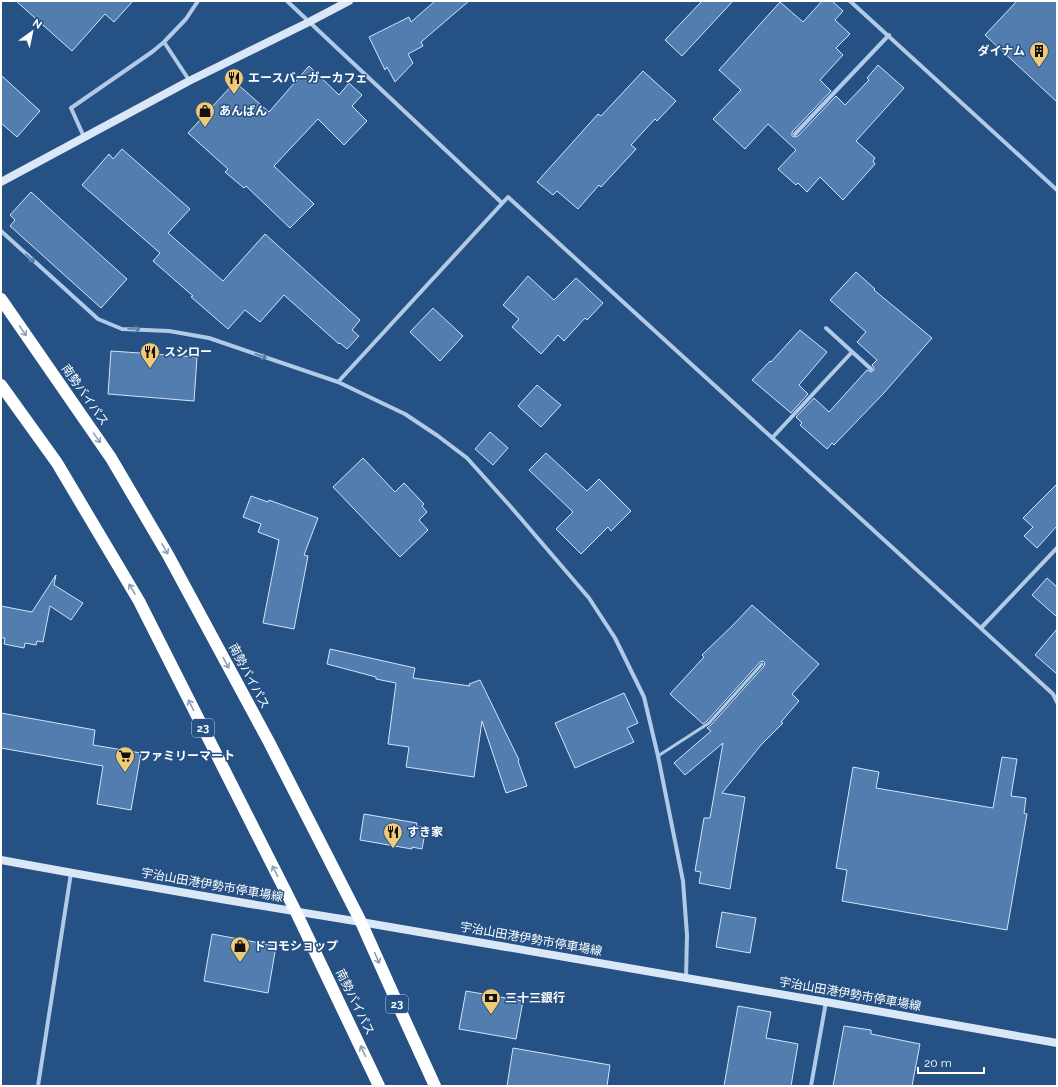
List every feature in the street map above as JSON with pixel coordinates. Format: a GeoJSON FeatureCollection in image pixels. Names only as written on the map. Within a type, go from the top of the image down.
{"type":"FeatureCollection","features":[{"type":"Feature","properties":{"kind":"highway","name":"南勢バイパス"},"geometry":{"type":"LineString","coordinates":[[1,299],[111,458],[168,554],[269,742],[361,922],[435,1086]]}},
{"type":"Feature","properties":{"kind":"highway","name":"南勢バイパス"},"geometry":{"type":"LineString","coordinates":[[1,385],[57,463],[139,602],[296,912],[379,1086]]}},
{"type":"Feature","properties":{"kind":"main road"},"geometry":{"type":"LineString","coordinates":[[1,182],[190,81],[350,1]]}},
{"type":"Feature","properties":{"kind":"main road","name":"宇治山田港伊勢市停車場線"},"geometry":{"type":"LineString","coordinates":[[1,860],[1057,1043]]}},
{"type":"Feature","properties":{"kind":"street"},"geometry":{"type":"LineString","coordinates":[[84,138],[71,108],[152,52],[164,42],[186,19],[198,1]]}},
{"type":"Feature","properties":{"kind":"street"},"geometry":{"type":"LineString","coordinates":[[287,1],[502,203]]}},
{"type":"Feature","properties":{"kind":"street"},"geometry":{"type":"LineString","coordinates":[[850,1],[1057,190]]}},
{"type":"Feature","properties":{"kind":"street"},"geometry":{"type":"LineString","coordinates":[[795,134],[889,35]]}},
{"type":"Feature","properties":{"kind":"street"},"geometry":{"type":"LineString","coordinates":[[164,42],[190,81]]}},
{"type":"Feature","properties":{"kind":"street"},"geometry":{"type":"LineString","coordinates":[[338,382],[508,197],[1053,694],[1057,702]]}},
{"type":"Feature","properties":{"kind":"street"},"geometry":{"type":"LineString","coordinates":[[1,231],[98,319],[122,328],[169,331],[209,338],[338,382],[405,414],[467,458],[589,598],[615,638],[644,697],[658,756],[683,881],[686,935],[686,978]]}},
{"type":"Feature","properties":{"kind":"street"},"geometry":{"type":"LineString","coordinates":[[826,328],[871,369]]}},
{"type":"Feature","properties":{"kind":"street"},"geometry":{"type":"LineString","coordinates":[[772,438],[852,352]]}},
{"type":"Feature","properties":{"kind":"street"},"geometry":{"type":"LineString","coordinates":[[981,628],[1057,548]]}},
{"type":"Feature","properties":{"kind":"street"},"geometry":{"type":"LineString","coordinates":[[38,1086],[71,873]]}},
{"type":"Feature","properties":{"kind":"street"},"geometry":{"type":"LineString","coordinates":[[811,1086],[826,1002]]}},
{"type":"Feature","properties":{"kind":"lane"},"geometry":{"type":"LineString","coordinates":[[658,756],[709,723],[762,664]]}},
{"type":"Feature","properties":{"kind":"building"},"geometry":{"type":"Polygon","coordinates":[[[16,1],[133,1],[114,22],[105,14],[72,51],[16,1]]]}},
{"type":"Feature","properties":{"kind":"building"},"geometry":{"type":"Polygon","coordinates":[[[435,1],[469,1],[421,42],[423,46],[408,54],[413,63],[395,82],[387,67],[385,70],[369,37],[409,17],[411,22],[435,1]]]}},
{"type":"Feature","properties":{"kind":"building"},"geometry":{"type":"Polygon","coordinates":[[[702,1],[733,1],[682,56],[665,40],[702,1]]]}},
{"type":"Feature","properties":{"kind":"building"},"geometry":{"type":"Polygon","coordinates":[[[822,1],[832,1],[843,11],[835,20],[850,34],[836,48],[843,55],[820,80],[831,91],[792,132],[792,136],[798,136],[836,96],[845,105],[869,80],[867,78],[878,65],[904,88],[856,141],[875,158],[873,161],[875,164],[843,200],[820,177],[807,192],[798,183],[796,185],[778,169],[796,150],[768,124],[745,149],[713,119],[741,90],[719,70],[780,2],[803,22],[822,1]]]}},
{"type":"Feature","properties":{"kind":"building","name":"ダイナム"},"geometry":{"type":"Polygon","coordinates":[[[1017,1],[1057,1],[1057,102],[985,35],[1017,1]]]}},
{"type":"Feature","properties":{"kind":"building"},"geometry":{"type":"Polygon","coordinates":[[[309,66],[339,95],[349,83],[362,95],[352,106],[367,121],[344,145],[318,119],[274,166],[314,204],[290,228],[246,186],[244,188],[225,172],[228,169],[188,133],[235,82],[269,112],[309,66]]]}},
{"type":"Feature","properties":{"kind":"building"},"geometry":{"type":"Polygon","coordinates":[[[643,71],[676,101],[657,121],[655,119],[631,145],[636,149],[601,187],[599,185],[578,209],[557,191],[553,195],[537,182],[598,114],[601,116],[643,71]]]}},
{"type":"Feature","properties":{"kind":"building"},"geometry":{"type":"Polygon","coordinates":[[[1,75],[40,111],[17,137],[1,123],[1,75]]]}},
{"type":"Feature","properties":{"kind":"building"},"geometry":{"type":"Polygon","coordinates":[[[122,149],[190,209],[168,233],[223,281],[265,234],[360,320],[352,330],[359,336],[347,349],[340,343],[339,344],[284,295],[260,322],[245,310],[228,329],[153,261],[160,253],[82,185],[109,154],[113,159],[122,149]]]}},
{"type":"Feature","properties":{"kind":"building"},"geometry":{"type":"Polygon","coordinates":[[[31,192],[127,279],[101,308],[10,226],[15,220],[10,215],[31,192]]]}},
{"type":"Feature","properties":{"kind":"building"},"geometry":{"type":"Polygon","coordinates":[[[856,272],[875,289],[874,290],[932,338],[883,394],[834,445],[832,443],[827,449],[800,425],[802,423],[796,417],[814,398],[829,412],[867,370],[871,372],[874,370],[872,365],[877,360],[857,342],[866,332],[830,300],[856,272]]]}},
{"type":"Feature","properties":{"kind":"building"},"geometry":{"type":"Polygon","coordinates":[[[528,276],[554,300],[576,278],[603,303],[587,320],[585,318],[564,341],[558,335],[541,354],[512,327],[519,319],[503,305],[528,276]]]}},
{"type":"Feature","properties":{"kind":"building"},"geometry":{"type":"Polygon","coordinates":[[[433,308],[463,336],[440,361],[410,332],[433,308]]]}},
{"type":"Feature","properties":{"kind":"building"},"geometry":{"type":"Polygon","coordinates":[[[800,330],[827,352],[799,385],[808,394],[791,413],[752,380],[770,361],[771,362],[800,330]]]}},
{"type":"Feature","properties":{"kind":"building"},"geometry":{"type":"Polygon","coordinates":[[[111,351],[197,357],[194,401],[108,394],[111,351]]]}},
{"type":"Feature","properties":{"kind":"building"},"geometry":{"type":"Polygon","coordinates":[[[537,385],[561,405],[541,427],[518,406],[537,385]]]}},
{"type":"Feature","properties":{"kind":"building"},"geometry":{"type":"Polygon","coordinates":[[[490,432],[508,448],[493,465],[475,449],[490,432]]]}},
{"type":"Feature","properties":{"kind":"building"},"geometry":{"type":"Polygon","coordinates":[[[546,453],[587,491],[599,479],[631,511],[611,531],[608,527],[581,554],[556,529],[573,512],[529,470],[546,453]]]}},
{"type":"Feature","properties":{"kind":"building"},"geometry":{"type":"Polygon","coordinates":[[[363,458],[395,492],[404,483],[424,504],[422,506],[427,512],[419,520],[428,530],[400,557],[333,487],[363,458]]]}},
{"type":"Feature","properties":{"kind":"building"},"geometry":{"type":"Polygon","coordinates":[[[1057,484],[1057,526],[1037,548],[1024,536],[1033,527],[1023,518],[1057,484]]]}},
{"type":"Feature","properties":{"kind":"building"},"geometry":{"type":"Polygon","coordinates":[[[251,496],[268,502],[269,500],[318,518],[304,555],[308,556],[294,629],[263,623],[279,540],[258,532],[261,524],[243,517],[251,496]]]}},
{"type":"Feature","properties":{"kind":"building"},"geometry":{"type":"Polygon","coordinates":[[[56,575],[54,585],[83,603],[71,620],[50,606],[43,642],[37,641],[36,645],[25,643],[24,648],[4,644],[5,638],[1,638],[1,606],[32,612],[56,575]]]}},
{"type":"Feature","properties":{"kind":"building"},"geometry":{"type":"Polygon","coordinates":[[[1047,578],[1057,587],[1057,617],[1032,595],[1047,578]]]}},
{"type":"Feature","properties":{"kind":"building"},"geometry":{"type":"Polygon","coordinates":[[[752,605],[819,664],[792,694],[799,701],[781,722],[783,723],[761,745],[722,793],[745,797],[730,889],[699,883],[701,872],[695,871],[704,818],[710,818],[723,743],[685,775],[674,763],[711,731],[707,728],[764,666],[765,663],[763,661],[760,662],[703,724],[670,694],[704,657],[702,655],[752,605]]]}},
{"type":"Feature","properties":{"kind":"building"},"geometry":{"type":"Polygon","coordinates":[[[1057,629],[1057,674],[1035,655],[1057,629]]]}},
{"type":"Feature","properties":{"kind":"building"},"geometry":{"type":"Polygon","coordinates":[[[330,649],[415,668],[413,678],[470,686],[469,684],[480,680],[519,760],[518,761],[527,786],[506,793],[482,721],[474,777],[406,767],[409,747],[388,744],[396,683],[376,679],[376,677],[327,664],[330,649]]]}},
{"type":"Feature","properties":{"kind":"building"},"geometry":{"type":"Polygon","coordinates":[[[624,693],[638,723],[627,728],[634,742],[575,768],[555,723],[624,693]]]}},
{"type":"Feature","properties":{"kind":"building"},"geometry":{"type":"Polygon","coordinates":[[[1,713],[95,730],[93,745],[141,753],[131,810],[97,804],[103,766],[1,748],[1,713]]]}},
{"type":"Feature","properties":{"kind":"building"},"geometry":{"type":"Polygon","coordinates":[[[1002,757],[1017,759],[1011,796],[1026,798],[1024,813],[1027,814],[1007,930],[842,901],[847,870],[836,868],[853,767],[879,772],[876,788],[993,808],[1002,757]]]}},
{"type":"Feature","properties":{"kind":"building"},"geometry":{"type":"Polygon","coordinates":[[[364,814],[417,823],[416,826],[426,827],[422,849],[412,847],[412,849],[360,840],[364,814]]]}},
{"type":"Feature","properties":{"kind":"building"},"geometry":{"type":"Polygon","coordinates":[[[722,912],[756,918],[750,953],[716,947],[722,912]]]}},
{"type":"Feature","properties":{"kind":"building","name":"ドコモショップ"},"geometry":{"type":"Polygon","coordinates":[[[212,934],[276,946],[268,993],[204,981],[212,934]]]}},
{"type":"Feature","properties":{"kind":"building","name":"三十三銀行"},"geometry":{"type":"Polygon","coordinates":[[[466,991],[523,1001],[516,1039],[459,1029],[466,991]]]}},
{"type":"Feature","properties":{"kind":"building"},"geometry":{"type":"Polygon","coordinates":[[[738,1006],[771,1012],[766,1038],[798,1044],[791,1086],[724,1086],[738,1006]]]}},
{"type":"Feature","properties":{"kind":"building"},"geometry":{"type":"Polygon","coordinates":[[[844,1026],[871,1030],[871,1034],[920,1044],[912,1086],[833,1086],[844,1026]]]}},
{"type":"Feature","properties":{"kind":"building"},"geometry":{"type":"Polygon","coordinates":[[[513,1048],[610,1065],[607,1086],[507,1086],[513,1048]]]}},
{"type":"Feature","properties":{"kind":"place","name":"ダイナム"},"geometry":{"type":"Point","coordinates":[1039,68]}},
{"type":"Feature","properties":{"kind":"place","name":"エースバーガーカフェ"},"geometry":{"type":"Point","coordinates":[234,95]}},
{"type":"Feature","properties":{"kind":"place","name":"あんぱん"},"geometry":{"type":"Point","coordinates":[205,128]}},
{"type":"Feature","properties":{"kind":"place","name":"スシロー"},"geometry":{"type":"Point","coordinates":[150,369]}},
{"type":"Feature","properties":{"kind":"place","name":"ファミリーマート"},"geometry":{"type":"Point","coordinates":[125,773]}},
{"type":"Feature","properties":{"kind":"place","name":"すき家"},"geometry":{"type":"Point","coordinates":[393,849]}},
{"type":"Feature","properties":{"kind":"place","name":"ドコモショップ"},"geometry":{"type":"Point","coordinates":[240,963]}},
{"type":"Feature","properties":{"kind":"place","name":"三十三銀行"},"geometry":{"type":"Point","coordinates":[491,1015]}}]}
